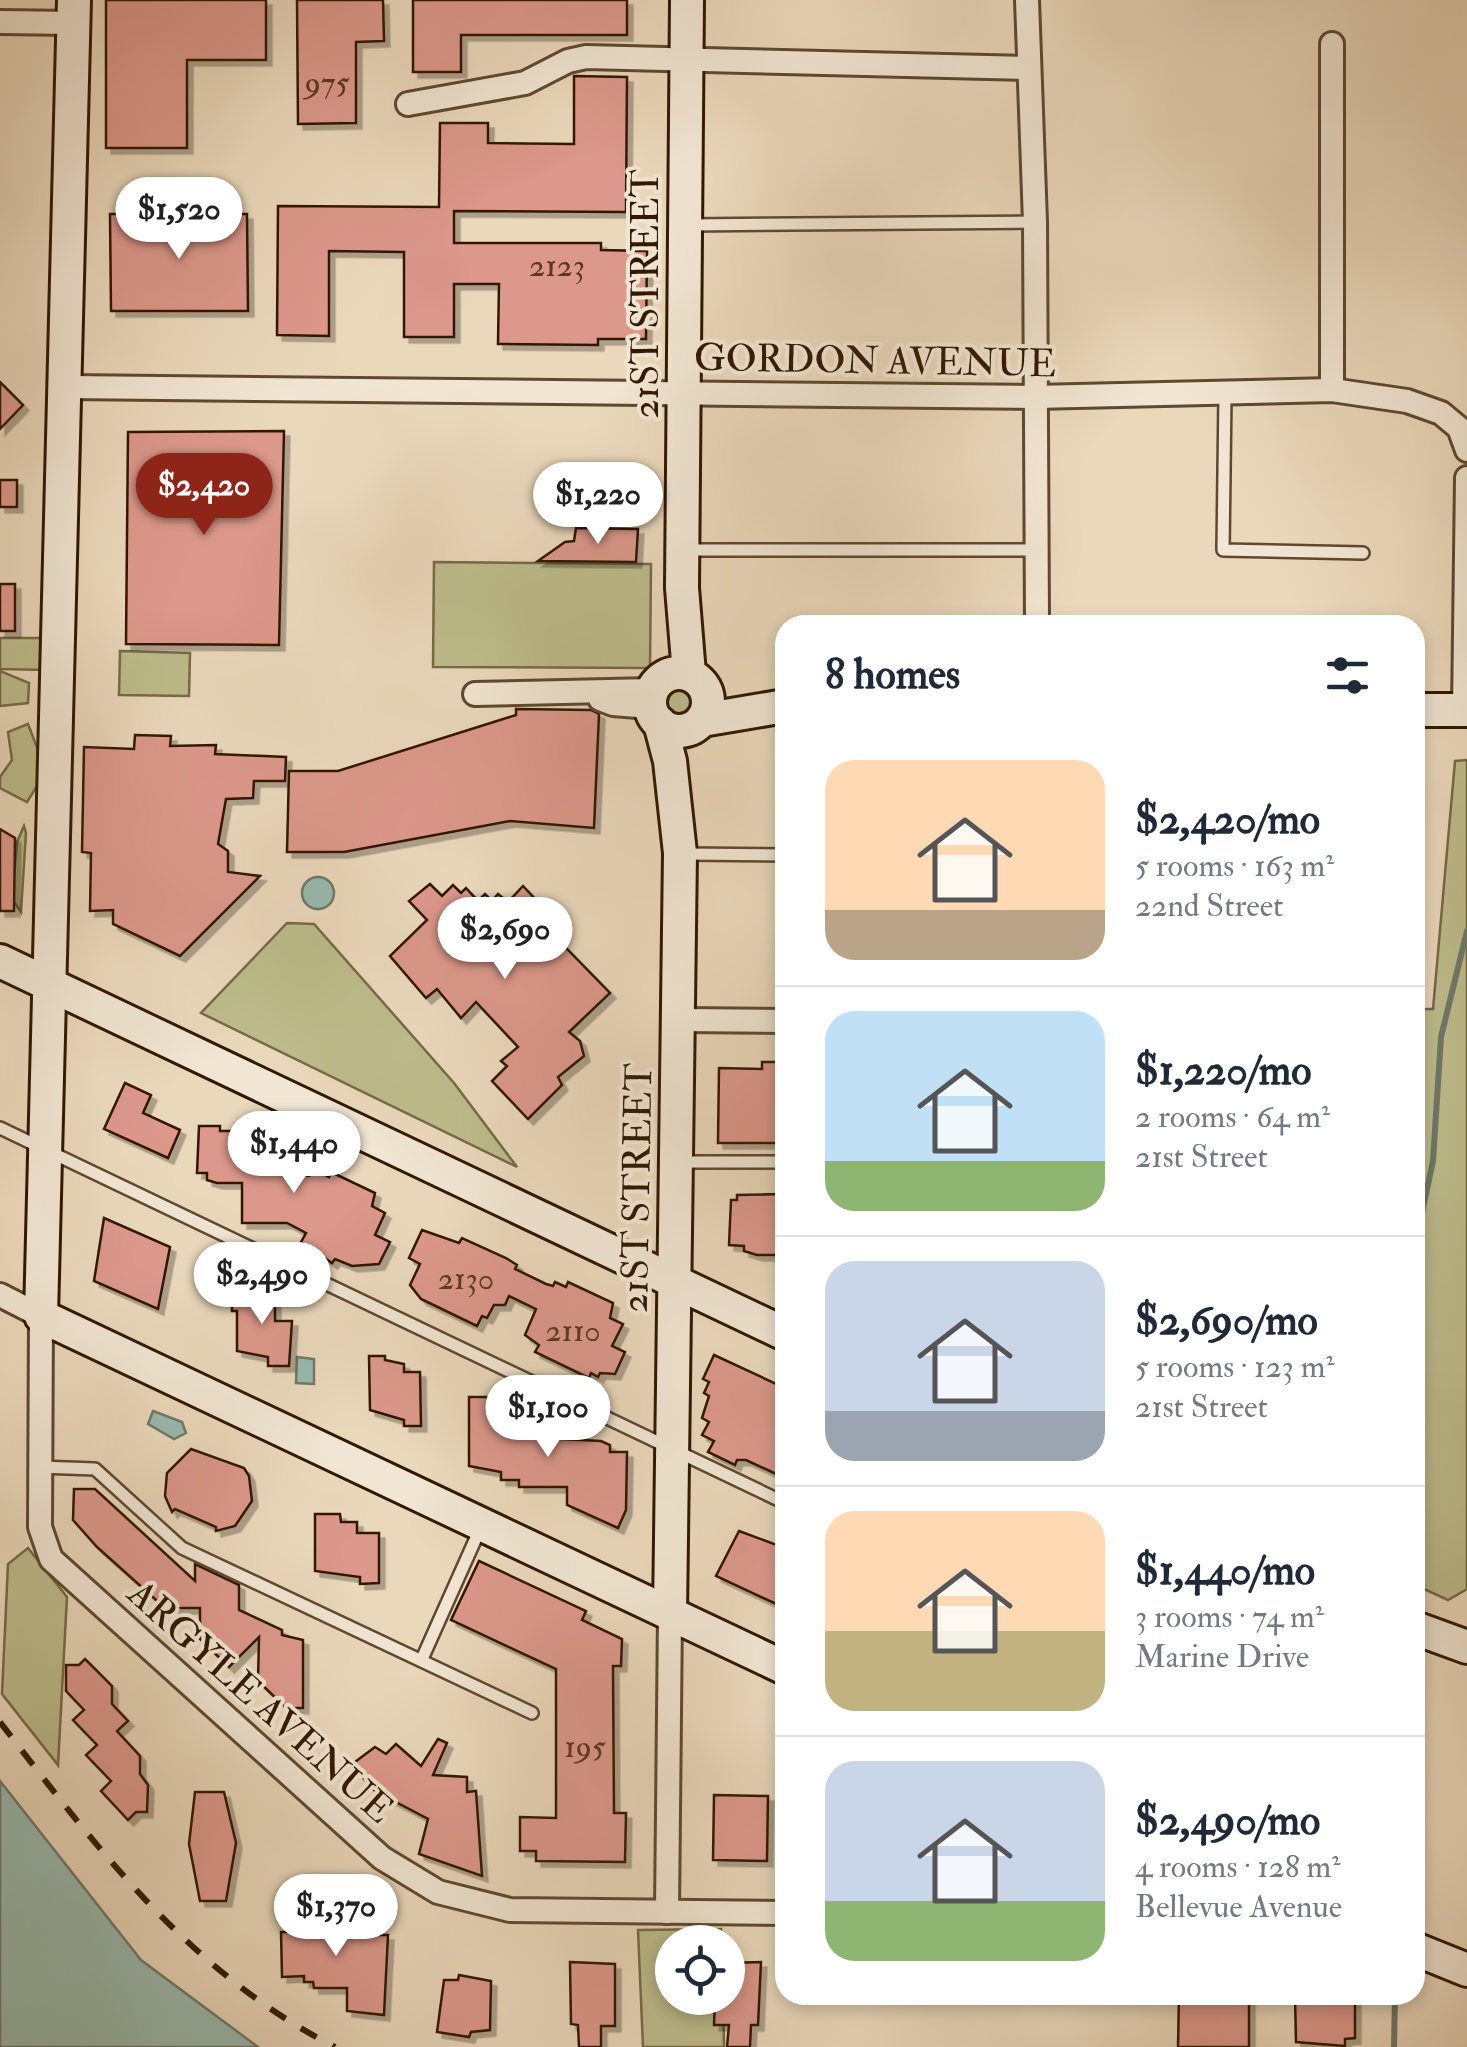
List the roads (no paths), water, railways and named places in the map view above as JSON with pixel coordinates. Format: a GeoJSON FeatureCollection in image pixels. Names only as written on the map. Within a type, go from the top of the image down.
{"type":"FeatureCollection","features":[{"type":"Feature","properties":{"kind":"street","name":"21ST STREET"},"geometry":{"type":"LineString","coordinates":[[667,1912],[680,1020],[677,702],[682,588],[687,0]]}},
{"type":"Feature","properties":{"kind":"street"},"geometry":{"type":"LineString","coordinates":[[1027,0],[1026,68],[1035,222],[1037,615]]}},
{"type":"Feature","properties":{"kind":"street"},"geometry":{"type":"LineString","coordinates":[[0,22],[73,12],[44,1150],[40,1467]]}},
{"type":"Feature","properties":{"kind":"street"},"geometry":{"type":"LineString","coordinates":[[1332,44],[1332,390]]}},
{"type":"Feature","properties":{"kind":"street"},"geometry":{"type":"LineString","coordinates":[[408,104],[526,83],[568,61],[586,58],[1026,68]]}},
{"type":"Feature","properties":{"kind":"street","name":"GORDON AVENUE"},"geometry":{"type":"LineString","coordinates":[[66,386],[1034,397],[1332,390],[1407,401],[1441,413],[1460,428],[1467,450]]}},
{"type":"Feature","properties":{"kind":"street"},"geometry":{"type":"LineString","coordinates":[[1425,710],[1465,710],[1467,478]]}},
{"type":"Feature","properties":{"kind":"street"},"geometry":{"type":"LineString","coordinates":[[475,694],[588,693],[677,702],[775,704]]}},
{"type":"Feature","properties":{"kind":"street"},"geometry":{"type":"LineString","coordinates":[[0,961],[775,1329]]}},
{"type":"Feature","properties":{"kind":"street"},"geometry":{"type":"LineString","coordinates":[[680,1020],[775,1021]]}},
{"type":"Feature","properties":{"kind":"street"},"geometry":{"type":"LineString","coordinates":[[0,1295],[775,1663]]}},
{"type":"Feature","properties":{"kind":"street","name":"ARGYLE AVENUE"},"geometry":{"type":"LineString","coordinates":[[40,1467],[40,1527],[51,1559],[382,1858],[438,1892],[510,1910],[775,1913]]}},
{"type":"Feature","properties":{"kind":"street"},"geometry":{"type":"LineString","coordinates":[[1425,1632],[1467,1648]]}},
{"type":"Feature","properties":{"kind":"street"},"geometry":{"type":"LineString","coordinates":[[1425,1954],[1467,1970]]}},
{"type":"Feature","properties":{"kind":"lane"},"geometry":{"type":"LineString","coordinates":[[684,226],[1035,222]]}},
{"type":"Feature","properties":{"kind":"lane"},"geometry":{"type":"LineString","coordinates":[[1226,395],[1223,550],[1363,554]]}},
{"type":"Feature","properties":{"kind":"lane"},"geometry":{"type":"LineString","coordinates":[[682,550],[1036,550]]}},
{"type":"Feature","properties":{"kind":"lane"},"geometry":{"type":"LineString","coordinates":[[680,839],[775,853]]}},
{"type":"Feature","properties":{"kind":"lane"},"geometry":{"type":"LineString","coordinates":[[0,1128],[775,1497]]}},
{"type":"Feature","properties":{"kind":"lane"},"geometry":{"type":"LineString","coordinates":[[678,1162],[775,1162]]}},
{"type":"Feature","properties":{"kind":"lane"},"geometry":{"type":"LineString","coordinates":[[40,1467],[96,1469],[182,1548],[532,1713]]}},
{"type":"Feature","properties":{"kind":"lane"},"geometry":{"type":"LineString","coordinates":[[422,1659],[482,1525]]}},
{"type":"Feature","properties":{"kind":"water"},"geometry":{"type":"Polygon","coordinates":[[[318,877],[329,882],[334,893],[329,904],[318,909],[307,904],[302,893],[307,882],[318,877]]]}},
{"type":"Feature","properties":{"kind":"water"},"geometry":{"type":"Polygon","coordinates":[[[297,1357],[314,1359],[314,1384],[296,1383],[297,1357]]]}},
{"type":"Feature","properties":{"kind":"water"},"geometry":{"type":"Polygon","coordinates":[[[153,1411],[182,1422],[186,1433],[174,1439],[148,1424],[153,1411]]]}},
{"type":"Feature","properties":{"kind":"water"},"geometry":{"type":"Polygon","coordinates":[[[0,1781],[141,1960],[258,2047],[0,2047],[0,1781]]]}},
{"type":"Feature","properties":{"kind":"waterway"},"geometry":{"type":"LineString","coordinates":[[1425,1198],[1433,1161],[1441,1037],[1467,931]]}},
{"type":"Feature","properties":{"kind":"waterway"},"geometry":{"type":"LineString","coordinates":[[1394,2047],[1395,2005]]}},
{"type":"Feature","properties":{"kind":"railway"},"geometry":{"type":"LineString","coordinates":[[0,1722],[110,1861],[191,1945],[235,1983],[335,2047]]}}]}
